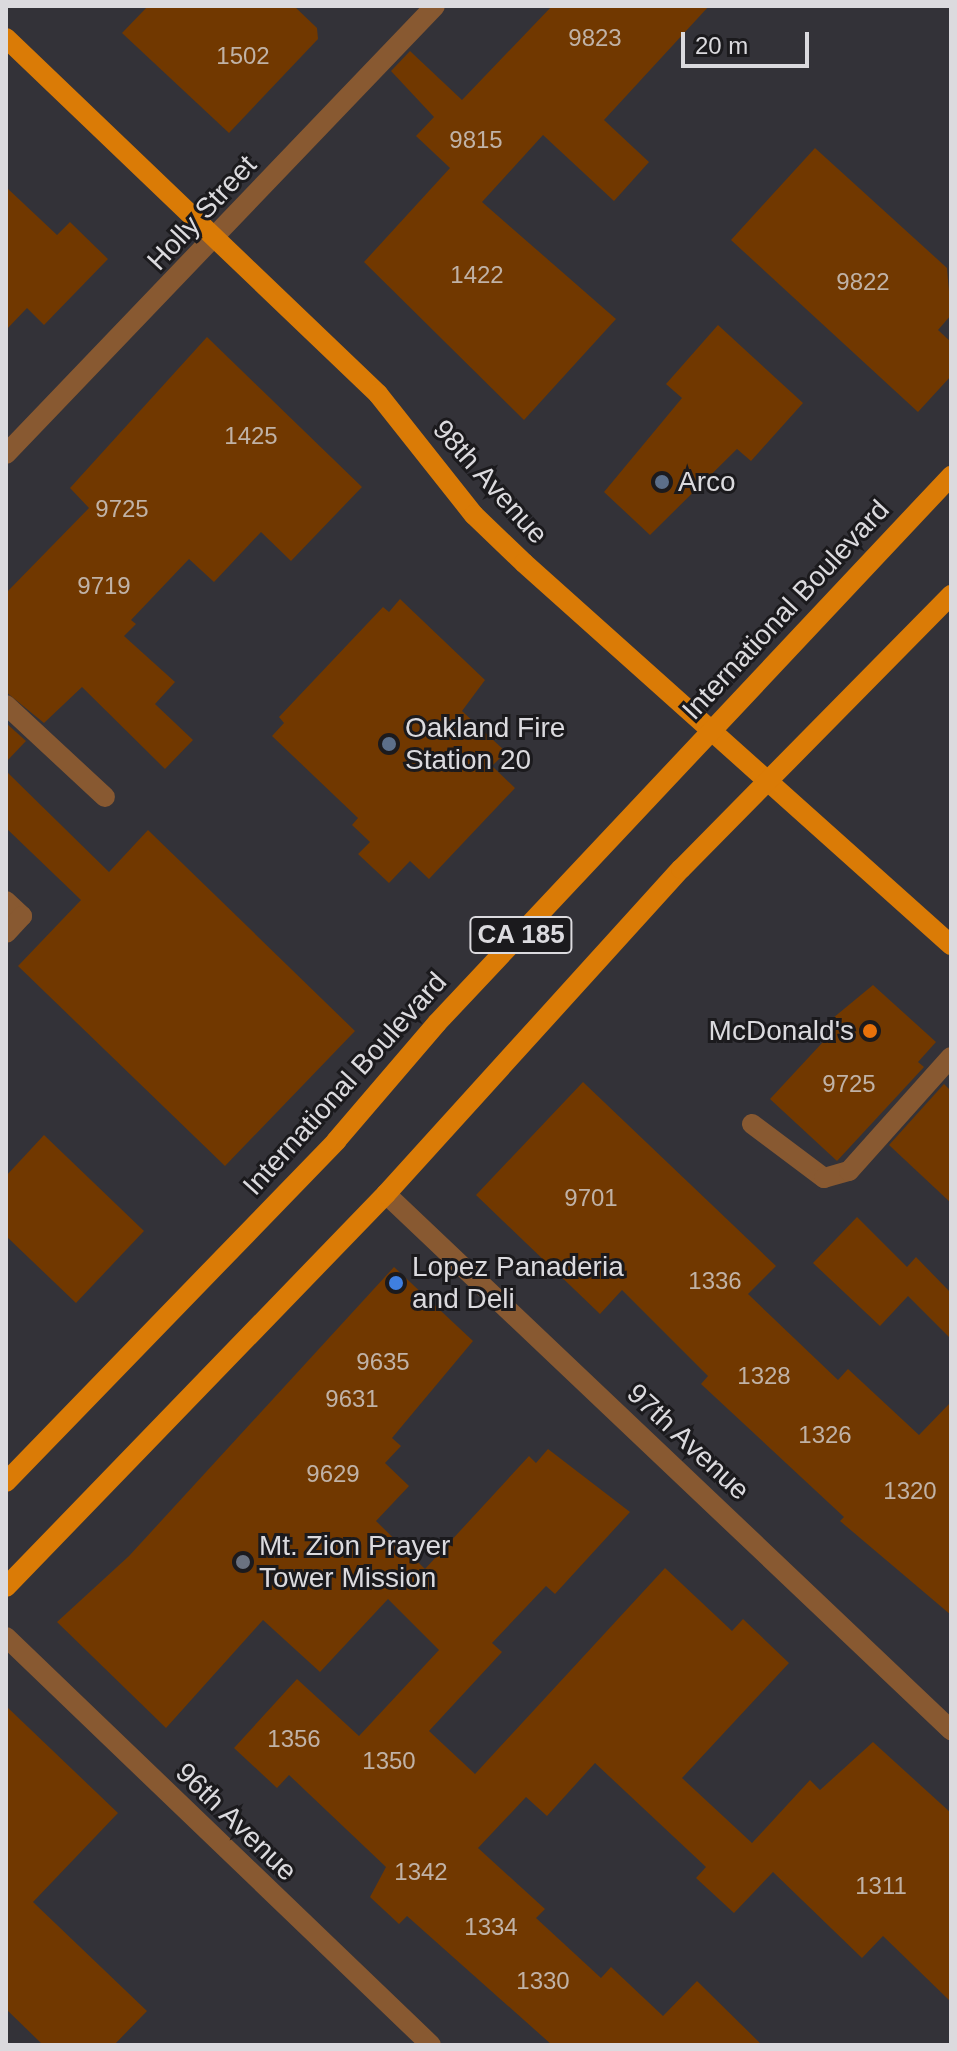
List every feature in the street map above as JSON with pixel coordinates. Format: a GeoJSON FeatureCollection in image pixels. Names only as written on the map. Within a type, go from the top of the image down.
{"type":"FeatureCollection","features":[{"type":"Feature","properties":{"kind":"main road","name":"98th Avenue"},"geometry":{"type":"LineString","coordinates":[[6,38],[378,394],[474,515],[710,732],[951,945]]}},
{"type":"Feature","properties":{"kind":"main road","name":"International Boulevard"},"geometry":{"type":"LineString","coordinates":[[6,1482],[336,1141],[710,732],[951,476]]}},
{"type":"Feature","properties":{"kind":"main road","name":"CA 185"},"geometry":{"type":"LineString","coordinates":[[6,1587],[386,1194],[458,1106],[951,595]]}},
{"type":"Feature","properties":{"kind":"street","name":"Holly Street"},"geometry":{"type":"LineString","coordinates":[[6,454],[216,239],[435,6]]}},
{"type":"Feature","properties":{"kind":"street"},"geometry":{"type":"LineString","coordinates":[[6,705],[105,797]]}},
{"type":"Feature","properties":{"kind":"street"},"geometry":{"type":"LineString","coordinates":[[6,901],[22,916],[6,933]]}},
{"type":"Feature","properties":{"kind":"street"},"geometry":{"type":"LineString","coordinates":[[752,1124],[824,1178],[849,1171],[951,1057]]}},
{"type":"Feature","properties":{"kind":"street","name":"97th Avenue"},"geometry":{"type":"LineString","coordinates":[[386,1194],[951,1730]]}},
{"type":"Feature","properties":{"kind":"street","name":"96th Avenue"},"geometry":{"type":"LineString","coordinates":[[6,1637],[431,2045]]}},
{"type":"Feature","properties":{"kind":"building"},"geometry":{"type":"Polygon","coordinates":[[[148,6],[294,6],[317,28],[318,39],[229,133],[122,33],[148,6]]]}},
{"type":"Feature","properties":{"kind":"building"},"geometry":{"type":"Polygon","coordinates":[[[552,6],[709,6],[604,120],[649,162],[614,201],[543,135],[482,202],[616,319],[524,420],[364,262],[450,168],[416,136],[434,117],[391,71],[410,51],[462,100],[552,6]]]}},
{"type":"Feature","properties":{"kind":"building"},"geometry":{"type":"Polygon","coordinates":[[[815,148],[947,268],[951,315],[938,330],[951,342],[951,376],[918,412],[731,240],[815,148]]]}},
{"type":"Feature","properties":{"kind":"building"},"geometry":{"type":"Polygon","coordinates":[[[6,187],[57,235],[70,222],[108,259],[44,325],[27,308],[6,330],[6,187]]]}},
{"type":"Feature","properties":{"kind":"building"},"geometry":{"type":"Polygon","coordinates":[[[718,325],[803,403],[751,461],[737,449],[650,535],[604,492],[682,398],[666,384],[718,325]]]}},
{"type":"Feature","properties":{"kind":"building"},"geometry":{"type":"Polygon","coordinates":[[[207,337],[362,487],[291,561],[261,532],[214,582],[189,559],[131,620],[136,624],[124,636],[175,682],[155,704],[193,740],[165,769],[82,687],[44,723],[6,692],[6,593],[89,508],[70,488],[207,337]]]}},
{"type":"Feature","properties":{"kind":"building","name":"Oakland Fire Station 20"},"geometry":{"type":"Polygon","coordinates":[[[400,599],[485,680],[462,711],[506,752],[492,766],[515,788],[429,879],[410,861],[389,883],[358,854],[370,842],[352,825],[358,818],[272,736],[284,723],[279,717],[383,607],[389,612],[400,599]]]}},
{"type":"Feature","properties":{"kind":"building"},"geometry":{"type":"Polygon","coordinates":[[[6,723],[26,741],[6,762],[6,723]]]}},
{"type":"Feature","properties":{"kind":"building"},"geometry":{"type":"Polygon","coordinates":[[[6,771],[109,872],[148,830],[355,1031],[225,1166],[18,966],[81,900],[6,828],[6,771]]]}},
{"type":"Feature","properties":{"kind":"building"},"geometry":{"type":"Polygon","coordinates":[[[873,985],[936,1042],[918,1062],[924,1067],[837,1161],[770,1099],[835,1029],[833,1018],[873,985]]]}},
{"type":"Feature","properties":{"kind":"building"},"geometry":{"type":"Polygon","coordinates":[[[583,1082],[776,1266],[748,1294],[838,1380],[848,1369],[919,1435],[951,1402],[951,1615],[840,1521],[844,1517],[701,1384],[708,1376],[622,1290],[600,1314],[476,1195],[583,1082]]]}},
{"type":"Feature","properties":{"kind":"building"},"geometry":{"type":"Polygon","coordinates":[[[944,1084],[951,1091],[951,1203],[889,1145],[944,1084]]]}},
{"type":"Feature","properties":{"kind":"building"},"geometry":{"type":"Polygon","coordinates":[[[44,1135],[144,1231],[76,1303],[6,1236],[6,1176],[44,1135]]]}},
{"type":"Feature","properties":{"kind":"building"},"geometry":{"type":"Polygon","coordinates":[[[857,1217],[907,1267],[916,1257],[951,1293],[951,1339],[908,1296],[880,1326],[813,1263],[857,1217]]]}},
{"type":"Feature","properties":{"kind":"building"},"geometry":{"type":"Polygon","coordinates":[[[394,1267],[473,1341],[392,1438],[401,1446],[385,1463],[409,1486],[376,1521],[425,1569],[529,1456],[536,1463],[548,1449],[630,1512],[555,1594],[546,1586],[492,1643],[502,1652],[429,1731],[475,1774],[665,1568],[732,1631],[743,1619],[789,1663],[682,1778],[752,1843],[810,1780],[820,1790],[873,1742],[951,1813],[951,2002],[883,1936],[862,1958],[773,1872],[734,1913],[696,1878],[706,1867],[595,1763],[547,1816],[526,1797],[478,1848],[545,1909],[536,1918],[601,1978],[611,1967],[663,2016],[697,1981],[762,2045],[552,2045],[407,1916],[399,1924],[370,1897],[386,1867],[289,1775],[277,1788],[234,1748],[297,1679],[359,1736],[439,1650],[388,1599],[320,1672],[263,1620],[166,1728],[57,1622],[129,1556],[394,1267]]]}},
{"type":"Feature","properties":{"kind":"building"},"geometry":{"type":"Polygon","coordinates":[[[6,1706],[118,1813],[33,1902],[147,2011],[114,2045],[43,2045],[6,2009],[6,1706]]]}},
{"type":"Feature","properties":{"kind":"place","name":"Arco"},"geometry":{"type":"Point","coordinates":[662,482]}},
{"type":"Feature","properties":{"kind":"place","name":"Oakland Fire Station 20"},"geometry":{"type":"Point","coordinates":[389,744]}},
{"type":"Feature","properties":{"kind":"place","name":"McDonald's"},"geometry":{"type":"Point","coordinates":[870,1031]}},
{"type":"Feature","properties":{"kind":"place","name":"Lopez Panaderia and Deli"},"geometry":{"type":"Point","coordinates":[396,1283]}},
{"type":"Feature","properties":{"kind":"place","name":"Mt. Zion Prayer Tower Mission"},"geometry":{"type":"Point","coordinates":[243,1562]}}]}
